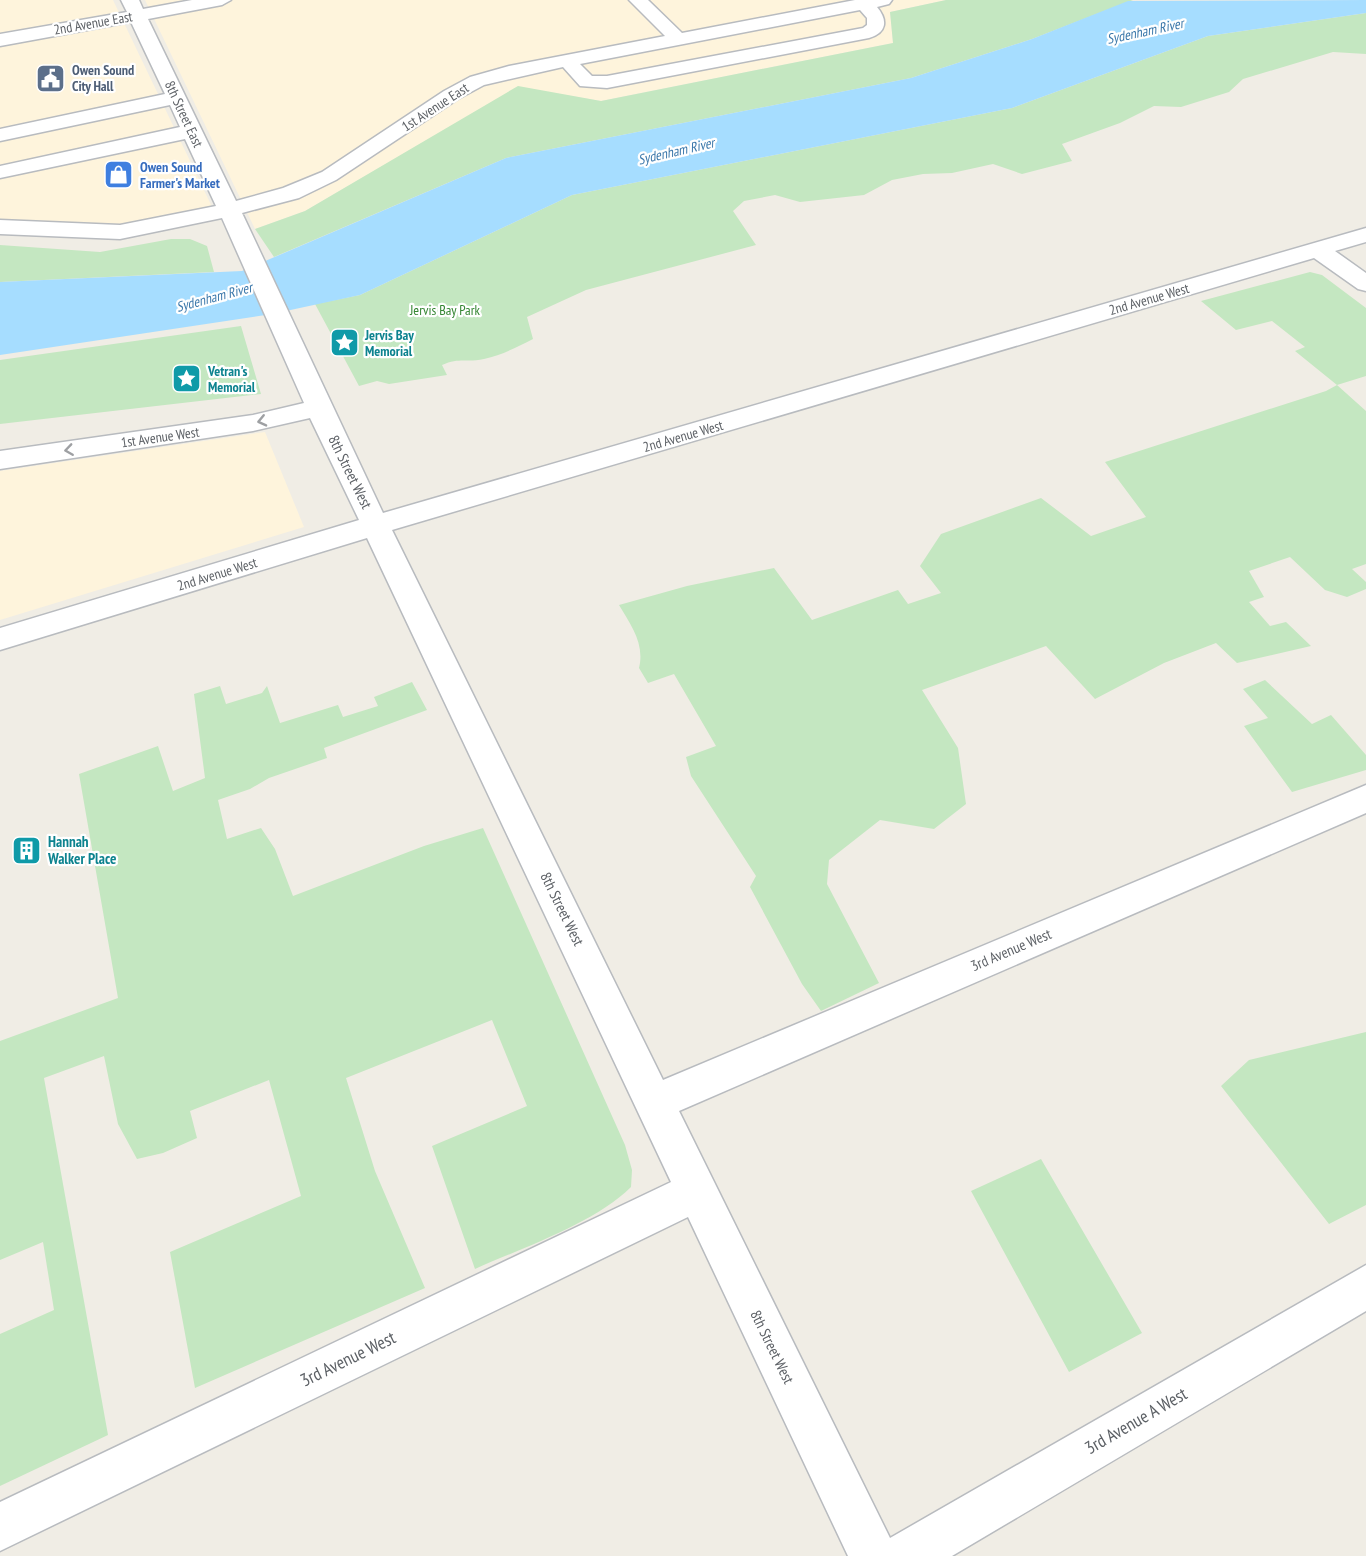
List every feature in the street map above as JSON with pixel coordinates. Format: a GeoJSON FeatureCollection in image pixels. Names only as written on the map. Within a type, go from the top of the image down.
{"type":"FeatureCollection","features":[{"type":"Feature","properties":{"kind":"street","name":"2nd Avenue East"},"geometry":{"type":"LineString","coordinates":[[0,40],[133,8],[222,0]]}},
{"type":"Feature","properties":{"kind":"street"},"geometry":{"type":"LineString","coordinates":[[638,0],[678,39]]}},
{"type":"Feature","properties":{"kind":"street","name":"1st Avenue East"},"geometry":{"type":"LineString","coordinates":[[0,227],[120,232],[229,211],[291,193],[329,176],[451,95],[477,81],[567,61],[883,0]]}},
{"type":"Feature","properties":{"kind":"street"},"geometry":{"type":"LineString","coordinates":[[567,61],[587,81],[599,83],[619,80],[868,32],[874,29],[876,20],[874,13],[864,4]]}},
{"type":"Feature","properties":{"kind":"street","name":"8th Street East"},"geometry":{"type":"LineString","coordinates":[[133,8],[252,262]]}},
{"type":"Feature","properties":{"kind":"street"},"geometry":{"type":"LineString","coordinates":[[0,135],[176,98]]}},
{"type":"Feature","properties":{"kind":"street"},"geometry":{"type":"LineString","coordinates":[[0,172],[192,131]]}},
{"type":"Feature","properties":{"kind":"street","name":"2nd Avenue West"},"geometry":{"type":"LineString","coordinates":[[0,639],[376,525],[1366,235]]}},
{"type":"Feature","properties":{"kind":"street"},"geometry":{"type":"LineString","coordinates":[[1318,250],[1366,284]]}},
{"type":"Feature","properties":{"kind":"street","name":"8th Street West"},"geometry":{"type":"LineString","coordinates":[[252,262],[295,350],[319,408],[656,1102],[873,1556]]}},
{"type":"Feature","properties":{"kind":"street","name":"1st Avenue West"},"geometry":{"type":"LineString","coordinates":[[0,460],[253,423],[319,408]]}},
{"type":"Feature","properties":{"kind":"street","name":"3rd Avenue West"},"geometry":{"type":"LineString","coordinates":[[656,1102],[1366,798]]}},
{"type":"Feature","properties":{"kind":"street","name":"3rd Avenue West"},"geometry":{"type":"LineString","coordinates":[[0,1527],[697,1191]]}},
{"type":"Feature","properties":{"kind":"street","name":"3rd Avenue A West"},"geometry":{"type":"LineString","coordinates":[[906,1556],[1366,1287]]}},
{"type":"Feature","properties":{"kind":"shaded area"},"geometry":{"type":"Polygon","coordinates":[[[0,0],[113,0],[213,209],[123,225],[0,221],[0,0]]]}},
{"type":"Feature","properties":{"kind":"shaded area"},"geometry":{"type":"Polygon","coordinates":[[[145,0],[946,0],[890,12],[893,43],[601,101],[518,87],[305,211],[255,229],[145,0]]]}},
{"type":"Feature","properties":{"kind":"shaded area"},"geometry":{"type":"Polygon","coordinates":[[[265,432],[304,527],[0,620],[0,471],[265,432]]]}},
{"type":"Feature","properties":{"kind":"green space"},"geometry":{"type":"Polygon","coordinates":[[[946,0],[1133,0],[1032,39],[911,78],[506,158],[274,257],[255,229],[305,211],[518,86],[601,101],[893,43],[890,12],[946,0]]]}},
{"type":"Feature","properties":{"kind":"green space","name":"Jervis Bay Park"},"geometry":{"type":"Polygon","coordinates":[[[1366,13],[1366,54],[1333,52],[1243,79],[1229,92],[1181,107],[1154,106],[1120,123],[1062,144],[1072,161],[1022,174],[993,164],[952,173],[923,174],[892,180],[864,195],[800,202],[775,195],[744,201],[733,211],[756,245],[586,290],[527,317],[533,339],[491,357],[454,361],[442,365],[447,375],[389,384],[377,381],[359,386],[315,304],[360,295],[572,195],[1012,108],[1208,36],[1366,13]]]}},
{"type":"Feature","properties":{"kind":"green space"},"geometry":{"type":"Polygon","coordinates":[[[171,239],[190,239],[207,246],[214,272],[0,282],[0,245],[100,252],[171,239]]]}},
{"type":"Feature","properties":{"kind":"green space"},"geometry":{"type":"Polygon","coordinates":[[[1310,272],[1322,275],[1366,308],[1366,376],[1337,385],[1295,351],[1305,347],[1272,321],[1236,330],[1201,301],[1310,272]]]}},
{"type":"Feature","properties":{"kind":"green space"},"geometry":{"type":"Polygon","coordinates":[[[241,326],[261,394],[0,424],[0,360],[241,326]]]}},
{"type":"Feature","properties":{"kind":"green space"},"geometry":{"type":"Polygon","coordinates":[[[1337,385],[1366,411],[1366,564],[1352,569],[1366,582],[1366,589],[1347,597],[1325,590],[1290,557],[1249,571],[1264,597],[1249,602],[1270,626],[1286,622],[1311,646],[1237,663],[1216,643],[1164,663],[1095,699],[1046,646],[922,690],[958,748],[966,804],[934,829],[880,820],[829,860],[827,884],[879,983],[821,1011],[802,984],[750,887],[756,876],[691,776],[686,757],[716,746],[674,674],[648,683],[639,668],[640,651],[636,635],[619,605],[687,586],[774,568],[812,620],[898,590],[908,604],[941,593],[920,566],[941,534],[1041,498],[1091,536],[1146,517],[1105,462],[1326,391],[1337,385]]]}},
{"type":"Feature","properties":{"kind":"green space"},"geometry":{"type":"Polygon","coordinates":[[[1265,680],[1312,724],[1331,715],[1366,755],[1366,770],[1292,792],[1244,726],[1268,718],[1243,689],[1265,680]]]}},
{"type":"Feature","properties":{"kind":"green space"},"geometry":{"type":"Polygon","coordinates":[[[412,682],[427,710],[324,748],[327,758],[269,778],[250,789],[218,800],[227,839],[261,828],[275,849],[293,896],[424,846],[483,828],[625,1145],[632,1170],[631,1187],[616,1200],[578,1223],[475,1269],[432,1146],[527,1106],[492,1020],[346,1078],[375,1171],[425,1288],[195,1388],[170,1252],[301,1196],[269,1080],[190,1111],[197,1138],[163,1153],[137,1159],[118,1124],[104,1056],[44,1078],[108,1435],[0,1486],[0,1334],[54,1310],[43,1242],[0,1260],[0,1041],[118,998],[79,774],[158,746],[173,791],[205,778],[194,694],[220,686],[226,704],[262,693],[267,686],[280,723],[338,705],[343,717],[378,706],[374,697],[412,682]]]}},
{"type":"Feature","properties":{"kind":"green space"},"geometry":{"type":"Polygon","coordinates":[[[1366,1032],[1366,1205],[1329,1224],[1221,1086],[1249,1060],[1366,1032]]]}},
{"type":"Feature","properties":{"kind":"green space"},"geometry":{"type":"Polygon","coordinates":[[[1041,1159],[1142,1333],[1069,1372],[971,1191],[1041,1159]]]}},
{"type":"Feature","properties":{"kind":"water","name":"Sydenham River"},"geometry":{"type":"Polygon","coordinates":[[[1366,0],[1366,13],[1208,36],[1012,108],[572,195],[360,295],[272,314],[0,355],[0,282],[242,271],[506,158],[911,78],[1032,39],[1128,1],[1366,0]]]}},
{"type":"Feature","properties":{"kind":"place","name":"Owen Sound City Hall"},"geometry":{"type":"Point","coordinates":[51,78]}},
{"type":"Feature","properties":{"kind":"place","name":"Owen Sound Farmer's Market"},"geometry":{"type":"Point","coordinates":[119,175]}},
{"type":"Feature","properties":{"kind":"place","name":"Jervis Bay Memorial"},"geometry":{"type":"Point","coordinates":[344,343]}},
{"type":"Feature","properties":{"kind":"place","name":"Vetran's Memorial"},"geometry":{"type":"Point","coordinates":[187,379]}},
{"type":"Feature","properties":{"kind":"place","name":"Hannah Walker Place"},"geometry":{"type":"Point","coordinates":[27,851]}}]}
